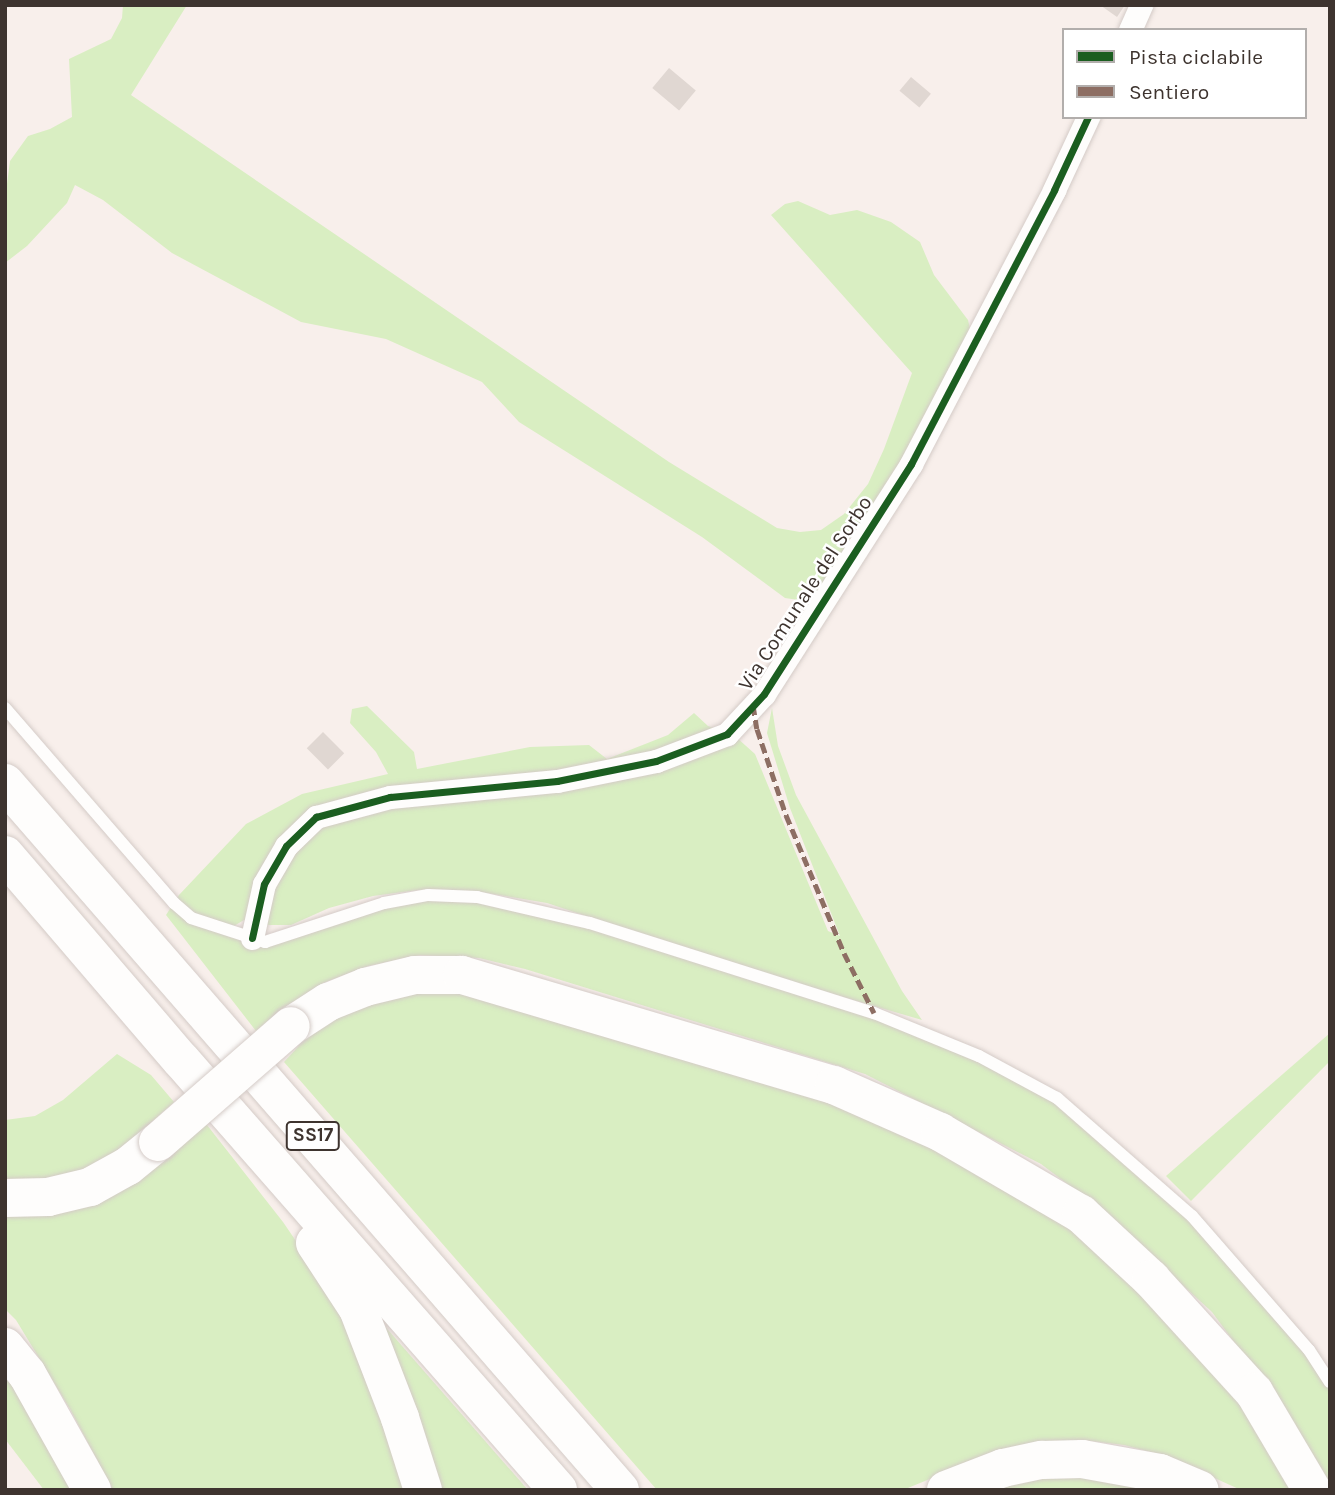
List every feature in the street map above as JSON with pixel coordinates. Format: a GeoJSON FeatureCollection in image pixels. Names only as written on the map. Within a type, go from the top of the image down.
{"type":"FeatureCollection","features":[{"type":"Feature","properties":{"kind":"highway","name":"SS17"},"geometry":{"type":"LineString","coordinates":[[5,783],[620,1490]]}},
{"type":"Feature","properties":{"kind":"highway","name":"SS17"},"geometry":{"type":"LineString","coordinates":[[5,855],[558,1490]]}},
{"type":"Feature","properties":{"kind":"highway"},"geometry":{"type":"LineString","coordinates":[[5,1198],[48,1197],[90,1187],[128,1166],[291,1026],[328,1002],[365,987],[415,975],[462,975],[834,1085],[928,1127],[1081,1214],[1151,1279],[1254,1392],[1312,1490]]}},
{"type":"Feature","properties":{"kind":"highway"},"geometry":{"type":"LineString","coordinates":[[181,1060],[288,1205],[358,1309],[400,1418],[423,1490]]}},
{"type":"Feature","properties":{"kind":"highway"},"geometry":{"type":"LineString","coordinates":[[5,1347],[27,1374],[92,1490]]}},
{"type":"Feature","properties":{"kind":"highway"},"geometry":{"type":"LineString","coordinates":[[946,1490],[1003,1468],[1042,1461],[1082,1459],[1160,1473],[1200,1490]]}},
{"type":"Feature","properties":{"kind":"street"},"geometry":{"type":"LineString","coordinates":[[1131,28],[1141,5]]}},
{"type":"Feature","properties":{"kind":"street","name":"Via Comunale del Sorbo"},"geometry":{"type":"LineString","coordinates":[[251,938],[264,884],[286,846],[316,817],[390,797],[557,781],[644,763],[727,734],[764,694],[911,464],[1054,190],[1087,119]]}},
{"type":"Feature","properties":{"kind":"lane"},"geometry":{"type":"LineString","coordinates":[[5,708],[174,903],[191,918],[265,942],[384,903],[417,897],[477,897],[590,923],[930,1034],[1057,1098],[1192,1216],[1247,1275],[1309,1350],[1330,1382]]}},
{"type":"Feature","properties":{"kind":"green space"},"geometry":{"type":"Polygon","coordinates":[[[123,5],[187,5],[131,95],[669,462],[777,528],[800,532],[821,530],[844,514],[868,484],[912,373],[771,215],[785,204],[798,201],[830,215],[857,210],[891,222],[920,242],[934,275],[968,320],[971,333],[962,357],[819,603],[785,598],[702,537],[519,422],[482,382],[386,339],[301,322],[172,253],[103,200],[75,185],[67,203],[27,246],[5,263],[5,199],[10,161],[28,136],[50,129],[72,117],[69,59],[111,39],[122,18],[123,5]]]}},
{"type":"Feature","properties":{"kind":"green space"},"geometry":{"type":"Polygon","coordinates":[[[367,706],[414,752],[417,769],[530,747],[589,745],[607,759],[668,735],[694,713],[708,726],[736,737],[755,754],[828,931],[840,936],[790,808],[767,733],[772,708],[778,746],[796,795],[902,991],[922,1020],[727,963],[547,903],[481,892],[418,890],[373,896],[329,908],[291,925],[268,925],[244,920],[234,926],[267,946],[385,907],[428,899],[477,902],[589,927],[872,1018],[977,1060],[1054,1102],[1189,1219],[1305,1353],[1330,1391],[1330,1490],[1278,1402],[1212,1312],[1094,1204],[1041,1164],[865,1074],[525,969],[479,958],[420,955],[368,966],[323,983],[278,1012],[256,1031],[166,915],[179,895],[246,824],[302,794],[388,774],[376,752],[350,723],[352,709],[367,706]]]}},
{"type":"Feature","properties":{"kind":"green space"},"geometry":{"type":"Polygon","coordinates":[[[416,981],[832,1090],[1077,1219],[1147,1283],[1305,1490],[1241,1490],[1166,1456],[1124,1445],[1083,1440],[998,1451],[903,1490],[657,1490],[284,1062],[319,1024],[416,981]]]}},
{"type":"Feature","properties":{"kind":"green space"},"geometry":{"type":"Polygon","coordinates":[[[1330,1033],[1330,1061],[1191,1201],[1166,1176],[1330,1033]]]}},
{"type":"Feature","properties":{"kind":"green space"},"geometry":{"type":"Polygon","coordinates":[[[117,1054],[151,1075],[174,1102],[146,1127],[150,1133],[76,1176],[5,1183],[5,1120],[35,1116],[63,1100],[117,1054]]]}},
{"type":"Feature","properties":{"kind":"green space"},"geometry":{"type":"Polygon","coordinates":[[[207,1125],[283,1222],[352,1323],[418,1490],[113,1490],[70,1409],[16,1320],[5,1309],[5,1208],[207,1125]]]}},
{"type":"Feature","properties":{"kind":"green space"},"geometry":{"type":"Polygon","coordinates":[[[375,1315],[528,1490],[438,1490],[375,1315]]]}},
{"type":"Feature","properties":{"kind":"green space"},"geometry":{"type":"Polygon","coordinates":[[[5,1355],[86,1490],[44,1490],[5,1439],[5,1355]]]}},
{"type":"Feature","properties":{"kind":"green space"},"geometry":{"type":"Polygon","coordinates":[[[1082,1475],[1157,1490],[991,1490],[1044,1477],[1082,1475]]]}},
{"type":"Feature","properties":{"kind":"building"},"geometry":{"type":"Polygon","coordinates":[[[1100,5],[1125,5],[1117,17],[1100,5]]]}},
{"type":"Feature","properties":{"kind":"building"},"geometry":{"type":"Polygon","coordinates":[[[669,68],[696,90],[679,110],[652,88],[669,68]]]}},
{"type":"Feature","properties":{"kind":"building"},"geometry":{"type":"Polygon","coordinates":[[[911,77],[931,94],[919,108],[899,91],[911,77]]]}},
{"type":"Feature","properties":{"kind":"building"},"geometry":{"type":"Polygon","coordinates":[[[323,732],[344,753],[328,769],[307,748],[323,732]]]}},
{"type":"Feature","properties":{"kind":"marked path"},"geometry":{"type":"LineString","coordinates":[[753,705],[757,729],[786,815],[844,953],[874,1013]]}},
{"type":"Feature","properties":{"kind":"cycle path"},"geometry":{"type":"LineString","coordinates":[[252,938],[264,884],[286,846],[316,817],[390,797],[557,781],[656,761],[727,734],[764,694],[911,464],[1054,190],[1087,119]]}}]}
